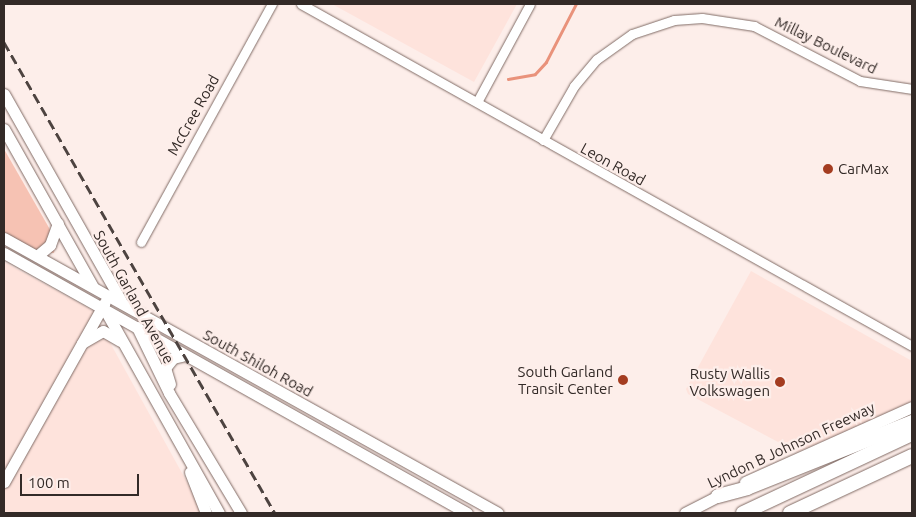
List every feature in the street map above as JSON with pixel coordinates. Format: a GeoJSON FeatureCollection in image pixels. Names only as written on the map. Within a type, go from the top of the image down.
{"type":"FeatureCollection","features":[{"type":"Feature","properties":{"kind":"highway"},"geometry":{"type":"LineString","coordinates":[[718,496],[747,488],[912,422]]}},
{"type":"Feature","properties":{"kind":"highway"},"geometry":{"type":"LineString","coordinates":[[743,513],[912,434]]}},
{"type":"Feature","properties":{"kind":"highway"},"geometry":{"type":"LineString","coordinates":[[790,513],[912,456]]}},
{"type":"Feature","properties":{"kind":"main road","name":"South Garland Avenue"},"geometry":{"type":"LineString","coordinates":[[4,94],[111,291],[122,302],[138,329],[169,393],[241,513]]}},
{"type":"Feature","properties":{"kind":"main road","name":"South Garland Avenue"},"geometry":{"type":"LineString","coordinates":[[4,129],[219,513]]}},
{"type":"Feature","properties":{"kind":"main road"},"geometry":{"type":"LineString","coordinates":[[37,256],[50,245],[58,223]]}},
{"type":"Feature","properties":{"kind":"main road"},"geometry":{"type":"LineString","coordinates":[[4,238],[93,287],[111,291],[4,482]]}},
{"type":"Feature","properties":{"kind":"main road","name":"South Shiloh Road"},"geometry":{"type":"LineString","coordinates":[[4,253],[103,307],[182,356],[467,513]]}},
{"type":"Feature","properties":{"kind":"main road","name":"South Shiloh Road"},"geometry":{"type":"LineString","coordinates":[[122,302],[494,512]]}},
{"type":"Feature","properties":{"kind":"main road"},"geometry":{"type":"LineString","coordinates":[[79,346],[103,331],[114,335],[126,346]]}},
{"type":"Feature","properties":{"kind":"main road"},"geometry":{"type":"LineString","coordinates":[[169,393],[166,368],[173,358],[182,356]]}},
{"type":"Feature","properties":{"kind":"main road","name":"Lyndon B Johnson Freeway"},"geometry":{"type":"LineString","coordinates":[[685,513],[912,407]]}},
{"type":"Feature","properties":{"kind":"main road"},"geometry":{"type":"LineString","coordinates":[[174,434],[206,513]]}},
{"type":"Feature","properties":{"kind":"main road"},"geometry":{"type":"LineString","coordinates":[[360,454],[371,452],[395,463],[401,460]]}},
{"type":"Feature","properties":{"kind":"street","name":"McCree Road"},"geometry":{"type":"LineString","coordinates":[[141,242],[272,4]]}},
{"type":"Feature","properties":{"kind":"street","name":"Leon Road"},"geometry":{"type":"LineString","coordinates":[[301,4],[912,346]]}},
{"type":"Feature","properties":{"kind":"street"},"geometry":{"type":"LineString","coordinates":[[477,102],[530,4]]}},
{"type":"Feature","properties":{"kind":"street","name":"Millay Boulevard"},"geometry":{"type":"LineString","coordinates":[[543,140],[574,86],[597,59],[632,34],[674,20],[702,18],[754,26],[860,81],[912,89]]}},
{"type":"Feature","properties":{"kind":"shaded area"},"geometry":{"type":"Polygon","coordinates":[[[332,4],[517,4],[474,82],[332,4]]]}},
{"type":"Feature","properties":{"kind":"shaded area"},"geometry":{"type":"Polygon","coordinates":[[[4,149],[56,240],[54,253],[40,253],[4,233],[4,149]]]}},
{"type":"Feature","properties":{"kind":"shaded area"},"geometry":{"type":"Polygon","coordinates":[[[4,262],[92,310],[204,513],[4,513],[4,262]]]}},
{"type":"Feature","properties":{"kind":"shaded area"},"geometry":{"type":"Polygon","coordinates":[[[751,271],[912,361],[912,404],[797,452],[688,394],[686,389],[751,271]]]}},
{"type":"Feature","properties":{"kind":"waterway"},"geometry":{"type":"LineString","coordinates":[[508,79],[535,74],[546,62],[576,4]]}},
{"type":"Feature","properties":{"kind":"railway"},"geometry":{"type":"LineString","coordinates":[[4,42],[275,513]]}},
{"type":"Feature","properties":{"kind":"place","name":"CarMax"},"geometry":{"type":"Point","coordinates":[828,169]}},
{"type":"Feature","properties":{"kind":"place","name":"South Garland Transit Center"},"geometry":{"type":"Point","coordinates":[623,380]}},
{"type":"Feature","properties":{"kind":"place","name":"Rusty Wallis Volkswagen"},"geometry":{"type":"Point","coordinates":[780,382]}}]}
